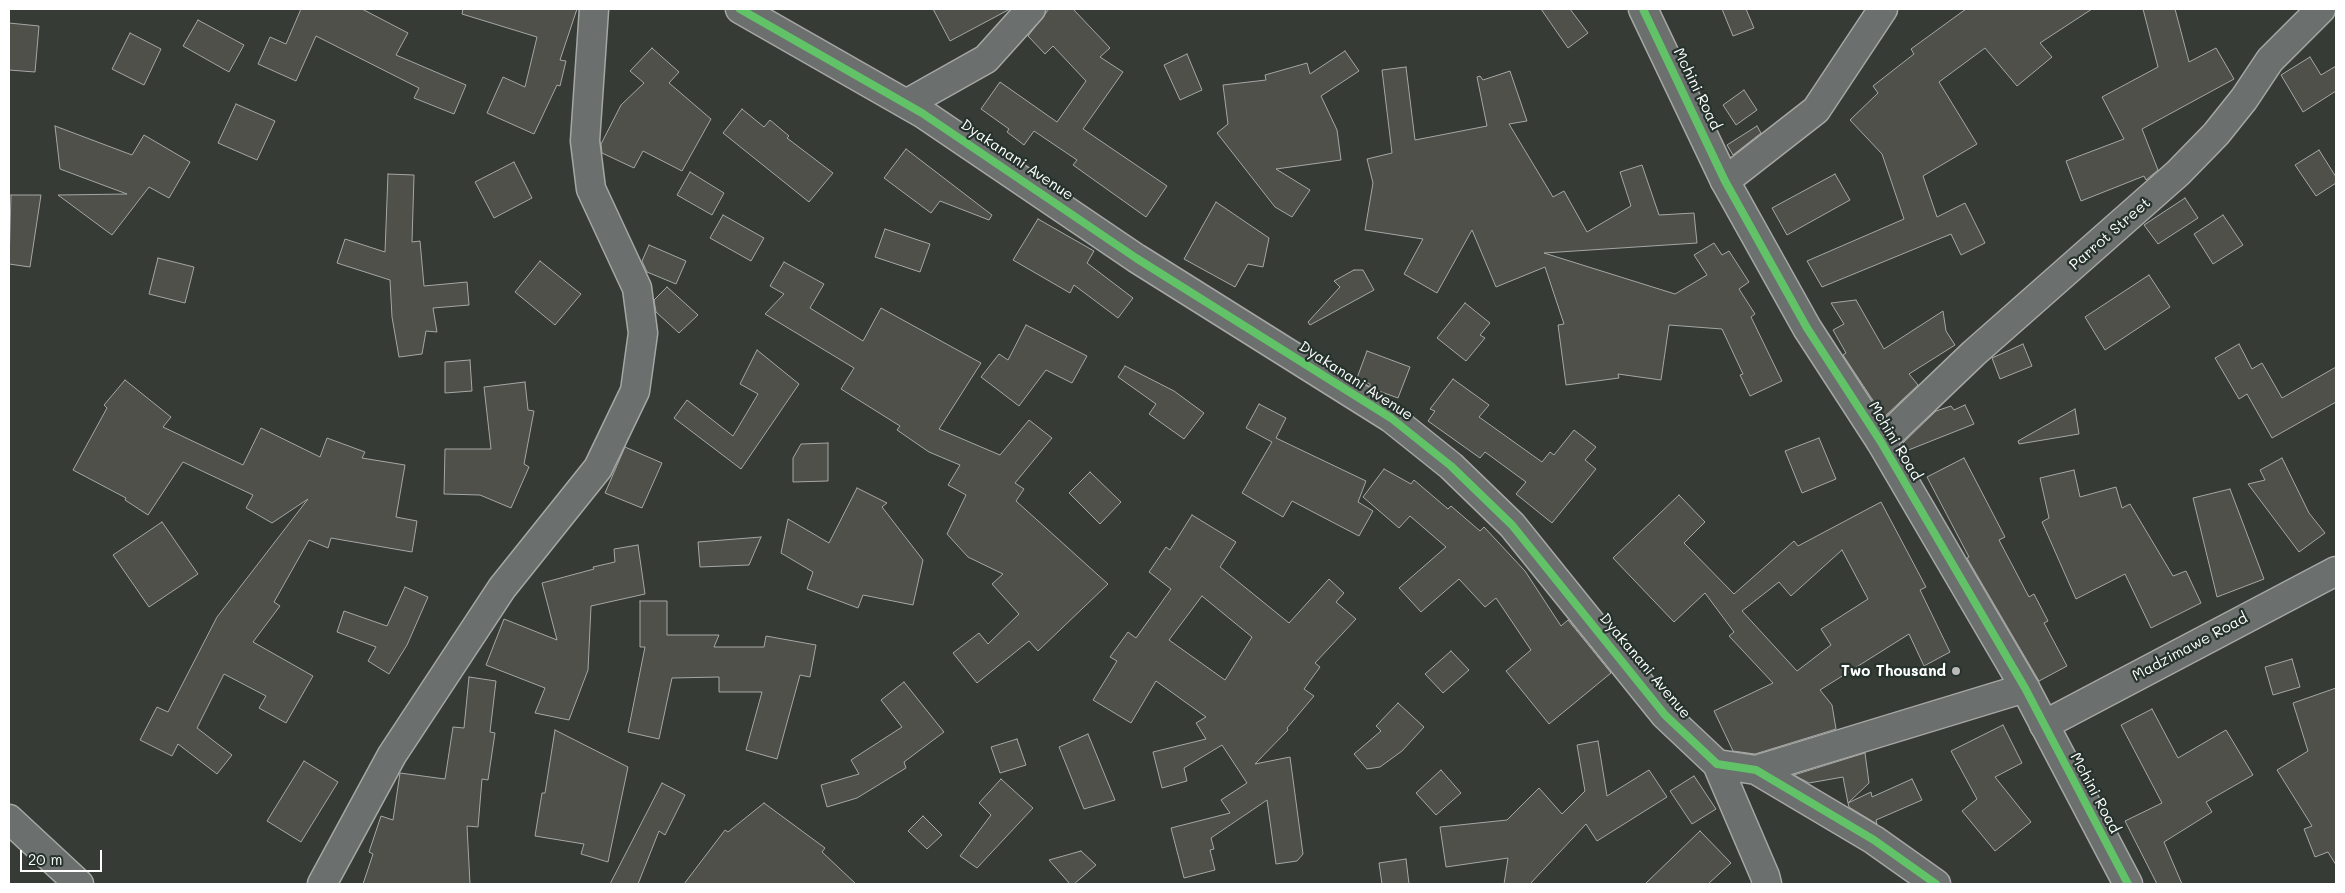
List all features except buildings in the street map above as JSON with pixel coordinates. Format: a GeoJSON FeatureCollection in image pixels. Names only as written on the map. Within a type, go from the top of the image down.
{"type":"FeatureCollection","features":[{"type":"Feature","properties":{"kind":"main road"},"geometry":{"type":"LineString","coordinates":[[322,884],[392,756],[502,588],[598,468],[635,391],[643,333],[637,288],[590,189],[585,142],[594,9]]}},
{"type":"Feature","properties":{"kind":"main road","name":"Dyakanani Avenue"},"geometry":{"type":"LineString","coordinates":[[740,9],[906,104],[1136,258],[1391,418],[1451,466],[1512,525],[1665,715],[1717,764]]}},
{"type":"Feature","properties":{"kind":"main road"},"geometry":{"type":"LineString","coordinates":[[906,104],[986,59],[1031,9]]}},
{"type":"Feature","properties":{"kind":"main road","name":"Mchini Road"},"geometry":{"type":"LineString","coordinates":[[1643,9],[1726,181],[1807,328],[1881,442],[2025,688],[2128,884]]}},
{"type":"Feature","properties":{"kind":"main road"},"geometry":{"type":"LineString","coordinates":[[1726,181],[1816,110],[1883,9]]}},
{"type":"Feature","properties":{"kind":"main road","name":"Parrot Street"},"geometry":{"type":"LineString","coordinates":[[1881,442],[1974,353],[2178,173],[2216,134],[2244,99],[2270,60],[2321,9]]}},
{"type":"Feature","properties":{"kind":"main road","name":"Madzimawe Road"},"geometry":{"type":"LineString","coordinates":[[2044,725],[2336,571]]}},
{"type":"Feature","properties":{"kind":"main road"},"geometry":{"type":"LineString","coordinates":[[1756,770],[2025,688]]}},
{"type":"Feature","properties":{"kind":"main road"},"geometry":{"type":"LineString","coordinates":[[1717,764],[1756,770],[1874,840],[1936,884]]}},
{"type":"Feature","properties":{"kind":"main road"},"geometry":{"type":"LineString","coordinates":[[1717,764],[1767,884]]}},
{"type":"Feature","properties":{"kind":"main road"},"geometry":{"type":"LineString","coordinates":[[9,819],[79,884]]}},
{"type":"Feature","properties":{"kind":"cycle path"},"geometry":{"type":"LineString","coordinates":[[740,9],[922,113],[1136,258],[1391,418],[1451,466],[1512,525],[1665,715],[1717,764],[1756,770],[1874,840],[1936,884]]}},
{"type":"Feature","properties":{"kind":"cycle path"},"geometry":{"type":"LineString","coordinates":[[1643,9],[1725,181],[1807,328],[1881,442],[2025,688],[2128,884]]}},
{"type":"Feature","properties":{"kind":"place","name":"Two Thousand"},"geometry":{"type":"Point","coordinates":[1956,671]}}]}
